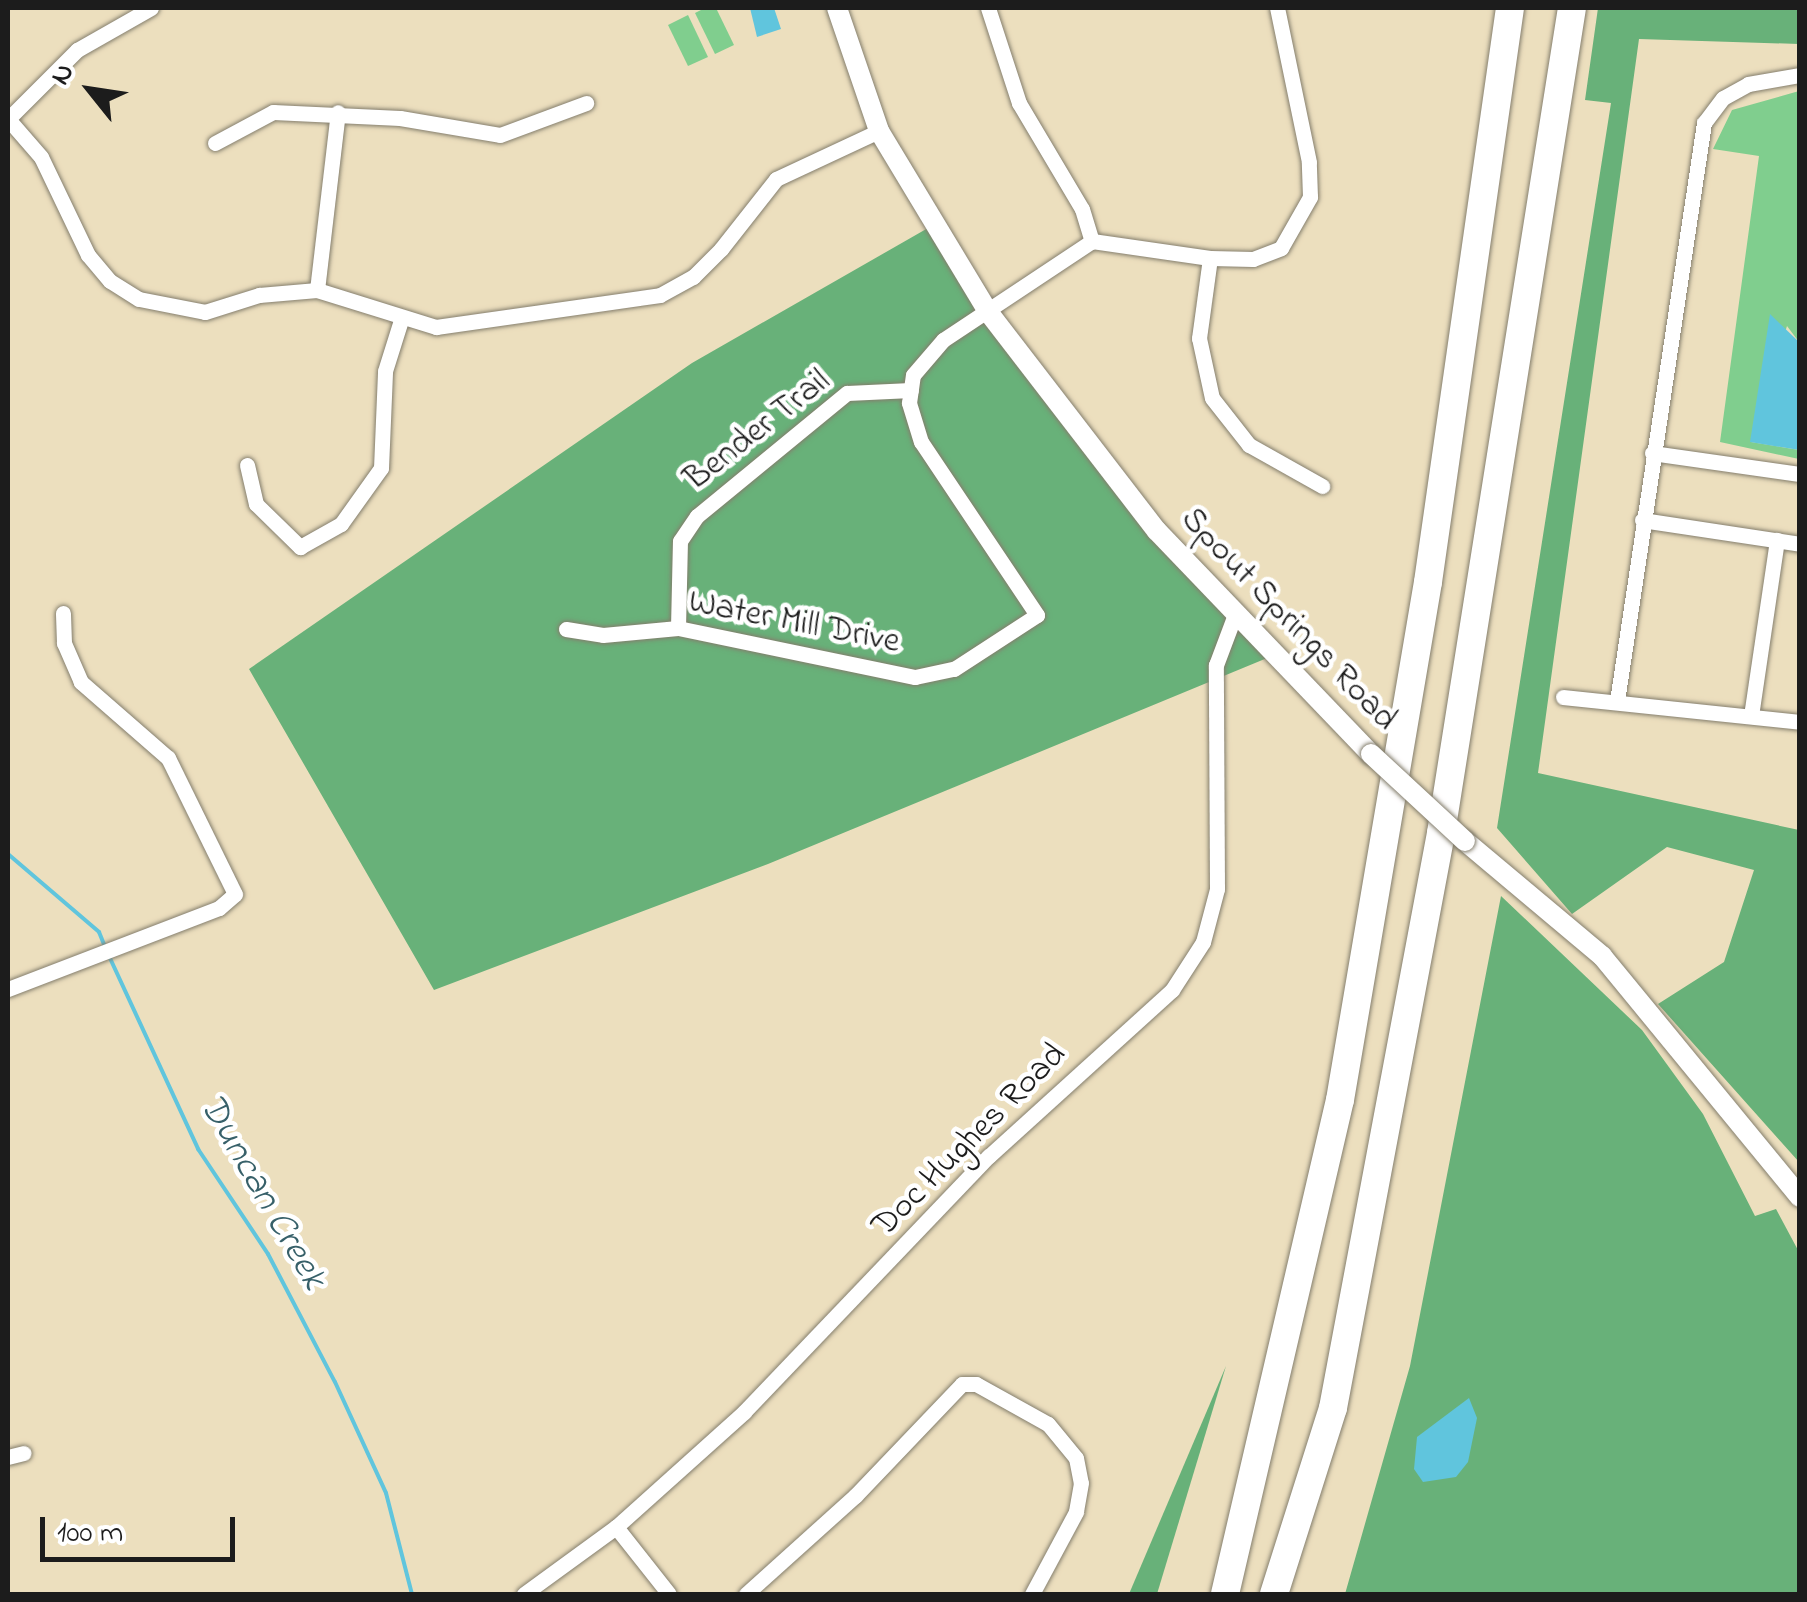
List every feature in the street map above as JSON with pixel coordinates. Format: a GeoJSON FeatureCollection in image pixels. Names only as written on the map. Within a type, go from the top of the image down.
{"type":"FeatureCollection","features":[{"type":"Feature","properties":{"kind":"highway"},"geometry":{"type":"LineString","coordinates":[[1225,1594],[1340,1100],[1424,602],[1510,8]]}},
{"type":"Feature","properties":{"kind":"highway"},"geometry":{"type":"LineString","coordinates":[[1274,1594],[1333,1408],[1441,833],[1572,8]]}},
{"type":"Feature","properties":{"kind":"street"},"geometry":{"type":"LineString","coordinates":[[151,8],[77,50],[8,119],[41,157],[88,255],[110,281],[139,299],[205,312],[259,295],[318,290],[402,320],[436,327],[660,295],[694,277],[776,178],[880,132]]}},
{"type":"Feature","properties":{"kind":"street","name":"Spout Springs Road"},"geometry":{"type":"LineString","coordinates":[[837,8],[880,132],[989,313],[1157,531],[1234,617],[1371,754],[1465,841],[1602,956],[1800,1197]]}},
{"type":"Feature","properties":{"kind":"street"},"geometry":{"type":"LineString","coordinates":[[988,8],[1018,103],[1082,209],[1092,241]]}},
{"type":"Feature","properties":{"kind":"street"},"geometry":{"type":"LineString","coordinates":[[910,390],[913,374],[943,340],[1092,241],[1210,258],[1252,259],[1281,248],[1310,198],[1309,162],[1277,8]]}},
{"type":"Feature","properties":{"kind":"street"},"geometry":{"type":"LineString","coordinates":[[1617,701],[1704,123],[1723,98],[1748,84],[1800,76]]}},
{"type":"Feature","properties":{"kind":"street"},"geometry":{"type":"LineString","coordinates":[[215,143],[273,112],[338,112],[500,135],[586,103]]}},
{"type":"Feature","properties":{"kind":"street"},"geometry":{"type":"LineString","coordinates":[[318,290],[338,112]]}},
{"type":"Feature","properties":{"kind":"street"},"geometry":{"type":"LineString","coordinates":[[1210,258],[1199,338],[1212,398],[1249,446],[1322,486]]}},
{"type":"Feature","properties":{"kind":"street"},"geometry":{"type":"LineString","coordinates":[[247,464],[256,504],[290,540],[300,546],[316,542],[341,524],[366,498],[381,468],[385,370],[402,320]]}},
{"type":"Feature","properties":{"kind":"street","name":"Bender Trail"},"geometry":{"type":"LineString","coordinates":[[678,628],[680,541],[697,516],[847,393],[910,390]]}},
{"type":"Feature","properties":{"kind":"street","name":"Water Mill Drive"},"geometry":{"type":"LineString","coordinates":[[566,629],[603,636],[678,628],[915,678],[954,669],[1037,615],[921,442],[910,390]]}},
{"type":"Feature","properties":{"kind":"street"},"geometry":{"type":"LineString","coordinates":[[1652,453],[1800,474]]}},
{"type":"Feature","properties":{"kind":"street"},"geometry":{"type":"LineString","coordinates":[[1642,520],[1800,544]]}},
{"type":"Feature","properties":{"kind":"street"},"geometry":{"type":"LineString","coordinates":[[1750,716],[1777,540]]}},
{"type":"Feature","properties":{"kind":"street"},"geometry":{"type":"LineString","coordinates":[[8,989],[74,959],[219,908],[236,894],[168,758],[81,682],[64,643],[63,613]]}},
{"type":"Feature","properties":{"kind":"street","name":"Doc Hughes Road"},"geometry":{"type":"LineString","coordinates":[[524,1594],[616,1527],[744,1412],[989,1156],[1172,990],[1203,942],[1217,889],[1216,665],[1234,617]]}},
{"type":"Feature","properties":{"kind":"street"},"geometry":{"type":"LineString","coordinates":[[1563,696],[1800,722]]}},
{"type":"Feature","properties":{"kind":"street"},"geometry":{"type":"LineString","coordinates":[[746,1594],[855,1496],[962,1384],[976,1384],[1048,1424],[1076,1458],[1081,1483],[1076,1512],[1032,1594]]}},
{"type":"Feature","properties":{"kind":"street"},"geometry":{"type":"LineString","coordinates":[[616,1527],[669,1594]]}},
{"type":"Feature","properties":{"kind":"green space"},"geometry":{"type":"Polygon","coordinates":[[[716,8],[734,45],[715,54],[695,13],[716,8]]]}},
{"type":"Feature","properties":{"kind":"green space"},"geometry":{"type":"Polygon","coordinates":[[[1598,8],[1799,8],[1799,44],[1639,39],[1538,773],[1799,830],[1799,1162],[1658,1004],[1724,962],[1754,870],[1667,847],[1572,914],[1497,828],[1611,103],[1585,100],[1598,8]]]}},
{"type":"Feature","properties":{"kind":"green space"},"geometry":{"type":"Polygon","coordinates":[[[688,15],[708,57],[688,66],[668,25],[688,15]]]}},
{"type":"Feature","properties":{"kind":"green space"},"geometry":{"type":"Polygon","coordinates":[[[1799,91],[1799,342],[1787,326],[1751,442],[1799,450],[1799,459],[1720,442],[1759,156],[1713,149],[1732,110],[1799,91]]]}},
{"type":"Feature","properties":{"kind":"green space"},"geometry":{"type":"Polygon","coordinates":[[[935,224],[1111,465],[1277,654],[768,864],[434,990],[249,669],[692,363],[935,224]]]}},
{"type":"Feature","properties":{"kind":"green space"},"geometry":{"type":"Polygon","coordinates":[[[1501,896],[1642,1030],[1703,1114],[1755,1216],[1776,1209],[1799,1252],[1799,1594],[1345,1594],[1410,1366],[1501,896]]]}},
{"type":"Feature","properties":{"kind":"green space"},"geometry":{"type":"Polygon","coordinates":[[[1226,1366],[1157,1594],[1129,1594],[1226,1366]]]}},
{"type":"Feature","properties":{"kind":"water"},"geometry":{"type":"Polygon","coordinates":[[[750,8],[774,8],[781,29],[757,37],[750,8]]]}},
{"type":"Feature","properties":{"kind":"water"},"geometry":{"type":"Polygon","coordinates":[[[1770,314],[1799,342],[1799,450],[1750,442],[1770,314]]]}},
{"type":"Feature","properties":{"kind":"water"},"geometry":{"type":"Polygon","coordinates":[[[1469,1398],[1477,1418],[1468,1462],[1456,1477],[1423,1482],[1414,1469],[1417,1437],[1469,1398]]]}},
{"type":"Feature","properties":{"kind":"waterway","name":"Duncan Creek"},"geometry":{"type":"LineString","coordinates":[[8,854],[99,932],[105,947]]}},
{"type":"Feature","properties":{"kind":"waterway","name":"Duncan Creek"},"geometry":{"type":"LineString","coordinates":[[109,956],[198,1149],[268,1254],[335,1382],[386,1493],[412,1594]]}}]}
